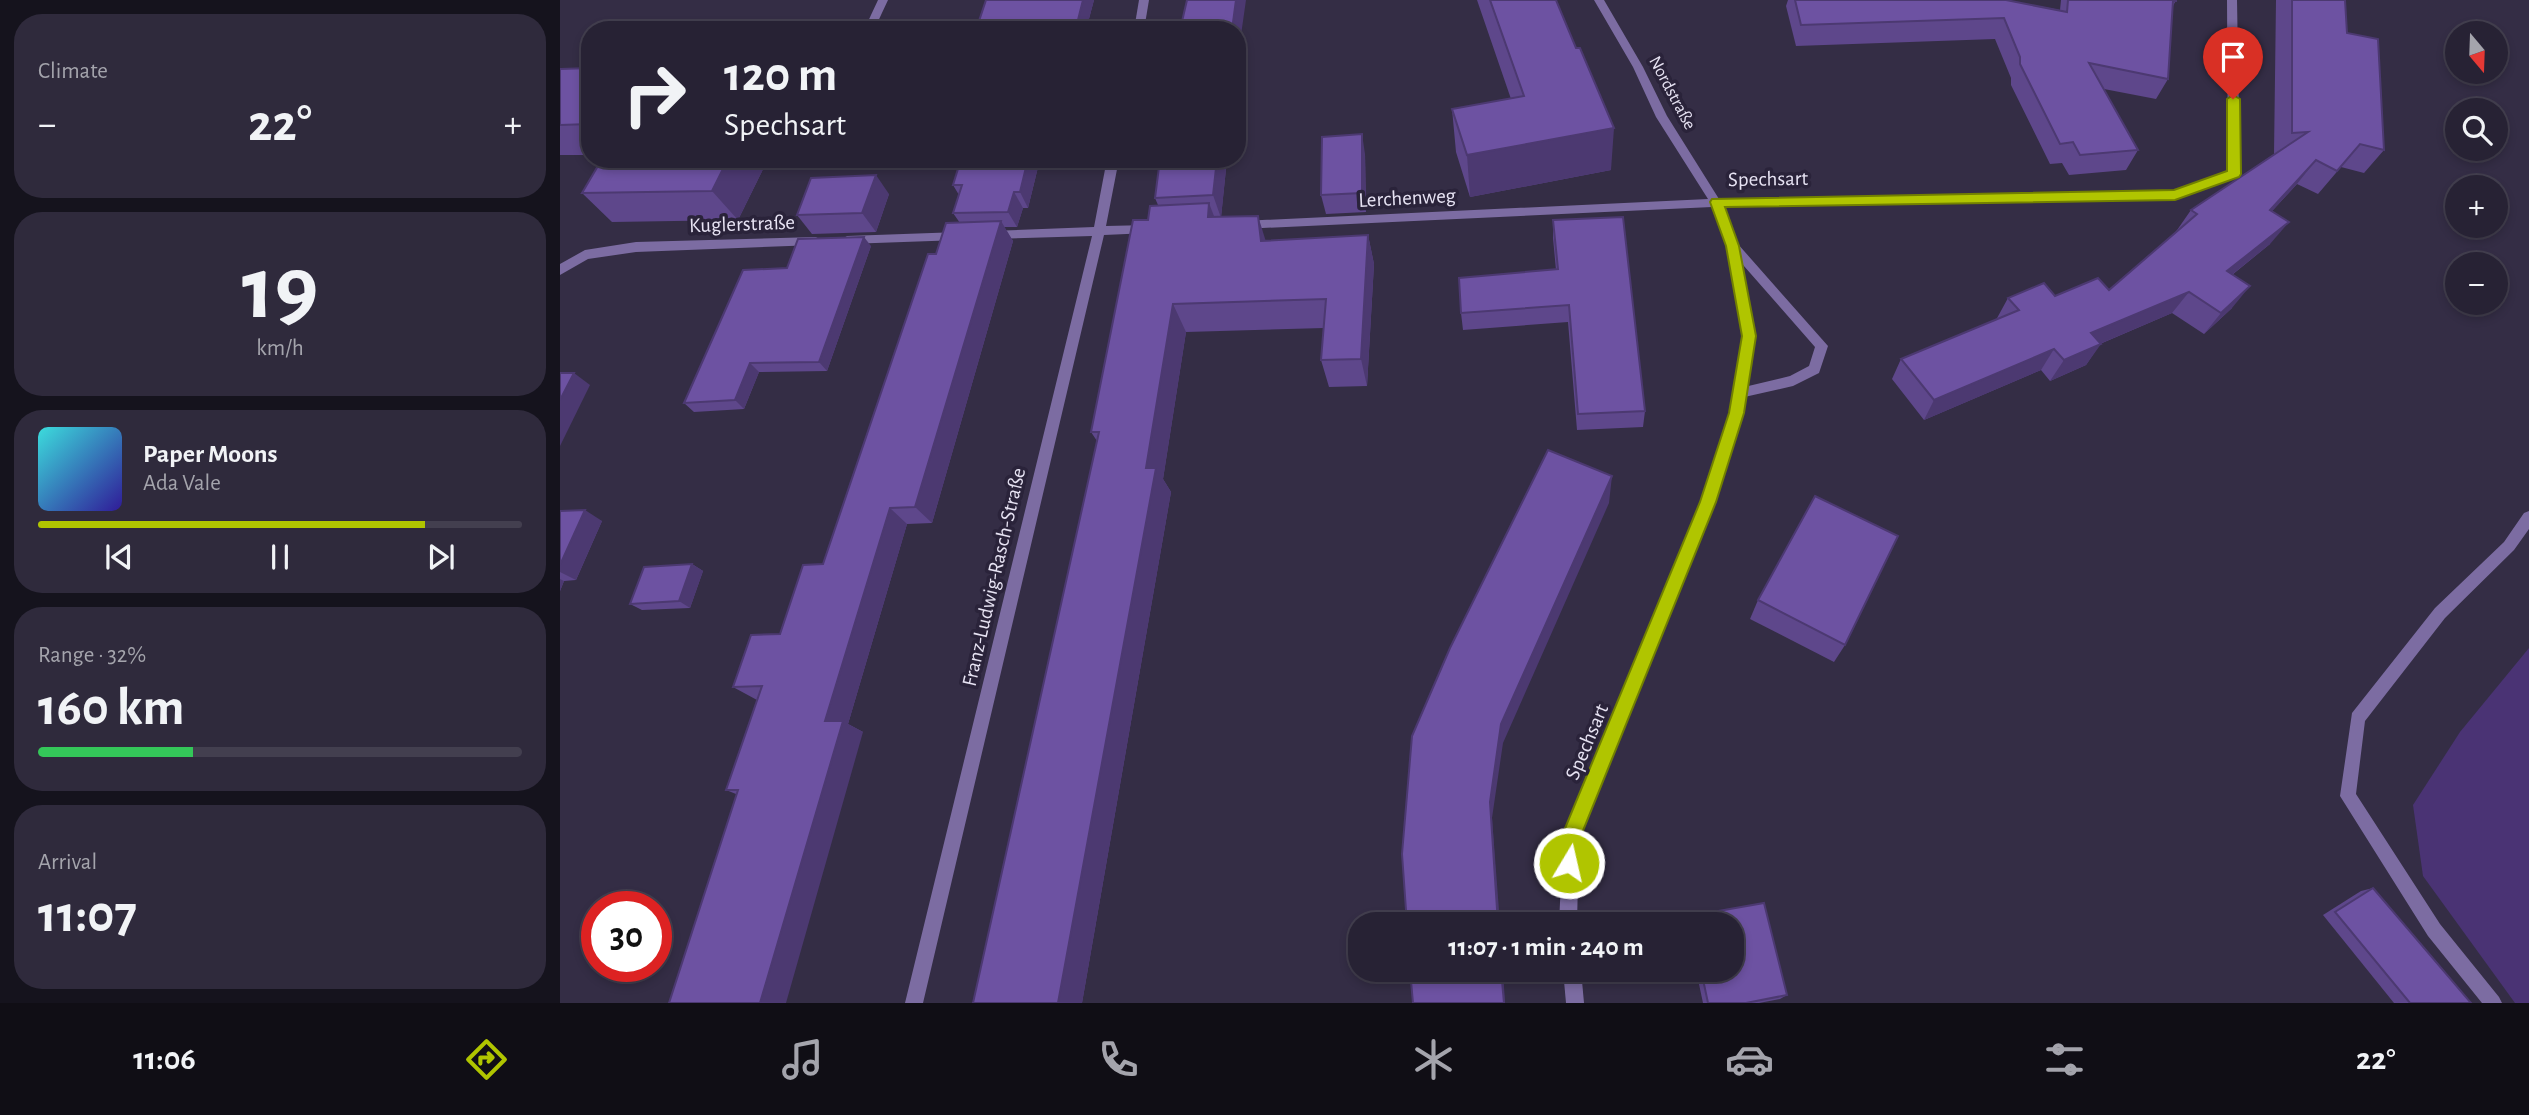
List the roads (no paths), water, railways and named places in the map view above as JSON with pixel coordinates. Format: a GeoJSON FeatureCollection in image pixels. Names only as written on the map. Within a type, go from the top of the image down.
{"type":"FeatureCollection","features":[{"type":"Feature","properties":{"kind":"street"},"geometry":{"type":"LineString","coordinates":[[874,21],[883,0]]}},
{"type":"Feature","properties":{"kind":"street"},"geometry":{"type":"LineString","coordinates":[[1140,21],[1144,0]]}},
{"type":"Feature","properties":{"kind":"street","name":"Nordstraße"},"geometry":{"type":"LineString","coordinates":[[1599,0],[1638,67],[1662,117],[1716,202]]}},
{"type":"Feature","properties":{"kind":"street","name":"Spechsart"},"geometry":{"type":"LineString","coordinates":[[1568,912],[1571,838],[1708,502],[1740,393],[1749,336],[1732,246],[1716,202],[2175,195],[2234,174],[2232,0]]}},
{"type":"Feature","properties":{"kind":"street","name":"Franz-Ludwig-Rasch-Straße"},"geometry":{"type":"LineString","coordinates":[[914,1003],[1099,231],[1111,168]]}},
{"type":"Feature","properties":{"kind":"street","name":"Lerchenweg"},"geometry":{"type":"LineString","coordinates":[[1222,226],[1716,202]]}},
{"type":"Feature","properties":{"kind":"street"},"geometry":{"type":"LineString","coordinates":[[840,240],[1167,228]]}},
{"type":"Feature","properties":{"kind":"street","name":"Kuglerstraße"},"geometry":{"type":"LineString","coordinates":[[560,270],[585,255],[636,247],[826,240]]}},
{"type":"Feature","properties":{"kind":"street"},"geometry":{"type":"LineString","coordinates":[[1732,246],[1822,346],[1814,369],[1793,381],[1740,393]]}},
{"type":"Feature","properties":{"kind":"street"},"geometry":{"type":"LineString","coordinates":[[2493,1003],[2434,930],[2348,796],[2358,719],[2440,613],[2509,546],[2529,517]]}},
{"type":"Feature","properties":{"kind":"street"},"geometry":{"type":"LineString","coordinates":[[1573,982],[1575,1003]]}}]}
